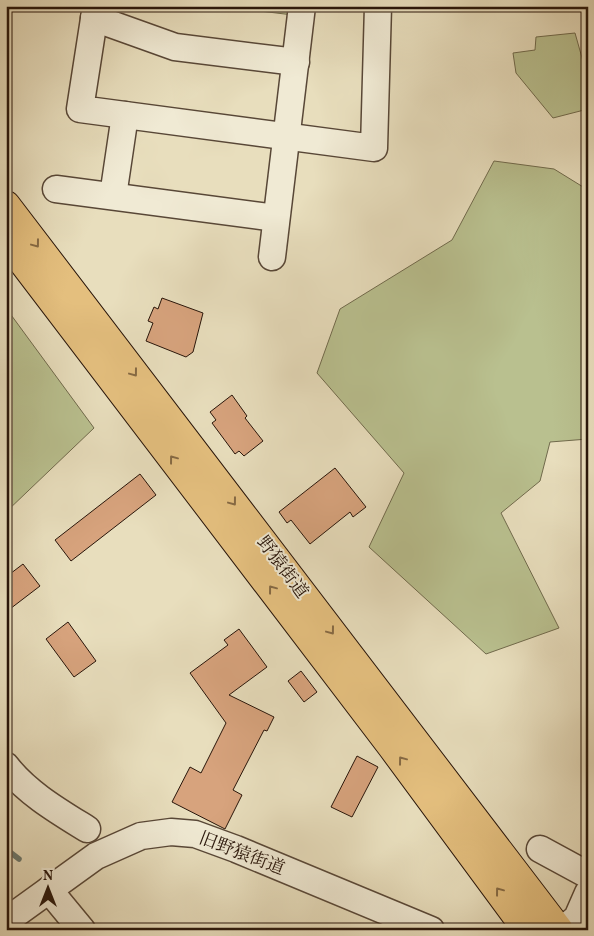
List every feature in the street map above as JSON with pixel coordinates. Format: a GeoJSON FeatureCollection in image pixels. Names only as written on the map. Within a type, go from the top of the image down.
{"type":"FeatureCollection","features":[{"type":"Feature","properties":{"kind":"main road","name":"野猿街道"},"geometry":{"type":"LineString","coordinates":[[6,205],[561,930]]}},
{"type":"Feature","properties":{"kind":"main road","name":"野猿街道"},"geometry":{"type":"LineString","coordinates":[[6,240],[398,754],[528,930]]}},
{"type":"Feature","properties":{"kind":"street"},"geometry":{"type":"LineString","coordinates":[[272,257],[302,6]]}},
{"type":"Feature","properties":{"kind":"street"},"geometry":{"type":"LineString","coordinates":[[296,62],[175,47],[95,12],[80,109],[374,148],[378,6]]}},
{"type":"Feature","properties":{"kind":"street"},"geometry":{"type":"LineString","coordinates":[[113,196],[125,115]]}},
{"type":"Feature","properties":{"kind":"street"},"geometry":{"type":"LineString","coordinates":[[56,189],[276,218]]}},
{"type":"Feature","properties":{"kind":"street"},"geometry":{"type":"LineString","coordinates":[[6,766],[27,787],[54,808],[87,829]]}},
{"type":"Feature","properties":{"kind":"street","name":"旧野猿街道"},"geometry":{"type":"LineString","coordinates":[[6,921],[78,867],[114,847],[141,836],[171,832],[195,834],[431,930]]}},
{"type":"Feature","properties":{"kind":"street"},"geometry":{"type":"LineString","coordinates":[[540,849],[588,875]]}},
{"type":"Feature","properties":{"kind":"street"},"geometry":{"type":"LineString","coordinates":[[49,890],[82,930]]}},
{"type":"Feature","properties":{"kind":"street"},"geometry":{"type":"LineString","coordinates":[[561,930],[577,918],[588,893]]}},
{"type":"Feature","properties":{"kind":"green space"},"geometry":{"type":"Polygon","coordinates":[[[218,6],[294,6],[293,15],[218,6]]]}},
{"type":"Feature","properties":{"kind":"green space"},"geometry":{"type":"Polygon","coordinates":[[[575,33],[588,79],[588,109],[553,118],[516,73],[513,53],[535,50],[536,37],[575,33]]]}},
{"type":"Feature","properties":{"kind":"green space"},"geometry":{"type":"Polygon","coordinates":[[[494,161],[554,169],[588,190],[588,439],[550,442],[540,481],[501,513],[559,628],[486,654],[369,547],[404,473],[317,373],[340,309],[452,240],[494,161]]]}},
{"type":"Feature","properties":{"kind":"green space"},"geometry":{"type":"Polygon","coordinates":[[[6,308],[94,428],[6,512],[6,308]]]}},
{"type":"Feature","properties":{"kind":"building"},"geometry":{"type":"Polygon","coordinates":[[[162,298],[203,313],[193,352],[186,357],[146,341],[153,323],[148,321],[154,307],[158,309],[162,298]]]}},
{"type":"Feature","properties":{"kind":"building"},"geometry":{"type":"Polygon","coordinates":[[[232,395],[247,416],[245,418],[263,441],[244,456],[239,451],[235,454],[212,423],[216,420],[210,412],[232,395]]]}},
{"type":"Feature","properties":{"kind":"building"},"geometry":{"type":"Polygon","coordinates":[[[335,468],[366,507],[353,517],[350,512],[310,544],[291,520],[287,523],[279,512],[335,468]]]}},
{"type":"Feature","properties":{"kind":"building"},"geometry":{"type":"Polygon","coordinates":[[[140,474],[156,495],[71,561],[55,540],[140,474]]]}},
{"type":"Feature","properties":{"kind":"building"},"geometry":{"type":"Polygon","coordinates":[[[23,564],[40,586],[6,612],[6,577],[23,564]]]}},
{"type":"Feature","properties":{"kind":"building"},"geometry":{"type":"Polygon","coordinates":[[[68,622],[96,661],[74,677],[46,639],[68,622]]]}},
{"type":"Feature","properties":{"kind":"building"},"geometry":{"type":"Polygon","coordinates":[[[239,629],[267,667],[229,695],[274,717],[267,731],[264,730],[233,790],[242,795],[225,829],[172,802],[190,767],[201,773],[226,723],[190,673],[228,645],[224,640],[239,629]]]}},
{"type":"Feature","properties":{"kind":"building"},"geometry":{"type":"Polygon","coordinates":[[[301,671],[317,692],[304,702],[288,681],[301,671]]]}},
{"type":"Feature","properties":{"kind":"building"},"geometry":{"type":"Polygon","coordinates":[[[357,756],[378,767],[352,817],[331,807],[357,756]]]}},
{"type":"Feature","properties":{"kind":"waterway"},"geometry":{"type":"LineString","coordinates":[[6,849],[19,859]]}}]}
